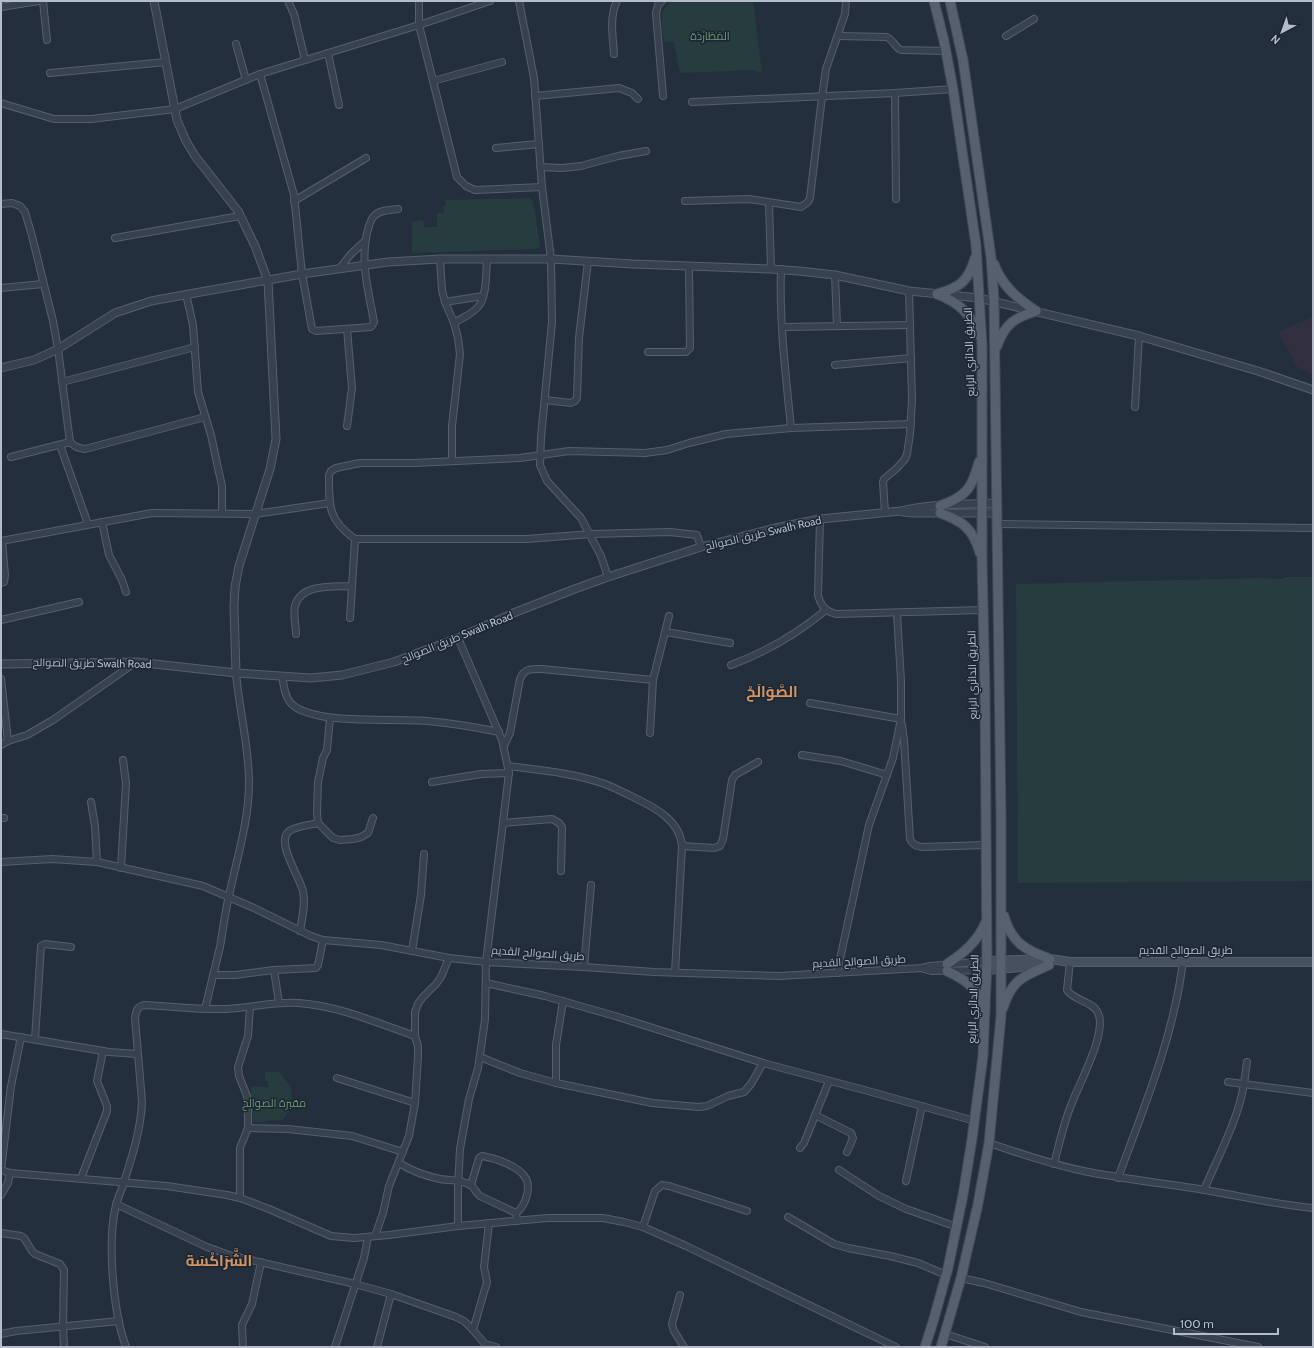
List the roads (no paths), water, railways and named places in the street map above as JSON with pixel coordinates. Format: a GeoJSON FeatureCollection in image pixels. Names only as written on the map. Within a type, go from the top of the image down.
{"type":"FeatureCollection","features":[{"type":"Feature","properties":{"kind":"main road","name":"الطريق الدائري الرابع"},"geometry":{"type":"LineString","coordinates":[[925,1347],[946,1275],[975,1121],[983,1056],[987,966],[984,610],[982,561],[982,345],[976,245],[946,51],[934,1]]}},
{"type":"Feature","properties":{"kind":"main road"},"geometry":{"type":"LineString","coordinates":[[941,1347],[961,1278],[978,1204],[988,1143],[1000,1016],[1002,910],[994,300],[991,257],[963,60],[950,1]]}},
{"type":"Feature","properties":{"kind":"main road"},"geometry":{"type":"LineString","coordinates":[[937,294],[952,289],[965,279],[973,266],[976,245]]}},
{"type":"Feature","properties":{"kind":"main road"},"geometry":{"type":"LineString","coordinates":[[991,257],[1000,278],[1006,286],[1013,294],[1036,311]]}},
{"type":"Feature","properties":{"kind":"main road"},"geometry":{"type":"LineString","coordinates":[[937,294],[955,303],[969,316],[978,332],[982,345]]}},
{"type":"Feature","properties":{"kind":"main road"},"geometry":{"type":"LineString","coordinates":[[995,351],[1001,335],[1009,324],[1022,315],[1036,311]]}},
{"type":"Feature","properties":{"kind":"main road"},"geometry":{"type":"LineString","coordinates":[[982,441],[980,461],[976,475],[970,487],[962,495],[940,509],[958,520],[971,531],[978,546],[982,561]]}},
{"type":"Feature","properties":{"kind":"main road"},"geometry":{"type":"LineString","coordinates":[[1002,910],[1013,938],[1022,947],[1050,962]]}},
{"type":"Feature","properties":{"kind":"main road"},"geometry":{"type":"LineString","coordinates":[[985,1009],[978,993],[947,967],[974,943],[982,932],[987,919]]}},
{"type":"Feature","properties":{"kind":"main road","name":"طريق الصوالح القديم"},"geometry":{"type":"LineString","coordinates":[[987,966],[1060,961],[1313,962]]}},
{"type":"Feature","properties":{"kind":"main road"},"geometry":{"type":"LineString","coordinates":[[1000,1016],[1007,997],[1016,982],[1050,962]]}},
{"type":"Feature","properties":{"kind":"street"},"geometry":{"type":"LineString","coordinates":[[1,7],[39,1]]}},
{"type":"Feature","properties":{"kind":"street"},"geometry":{"type":"LineString","coordinates":[[43,1],[47,40]]}},
{"type":"Feature","properties":{"kind":"street"},"geometry":{"type":"LineString","coordinates":[[154,1],[177,120],[186,141],[195,156],[240,216],[255,246],[268,281],[276,439],[262,498],[255,514],[239,566],[235,587],[234,607],[236,673],[238,701],[246,749],[249,781],[248,811],[243,841],[228,896],[205,1009]]}},
{"type":"Feature","properties":{"kind":"street"},"geometry":{"type":"LineString","coordinates":[[288,1],[294,14],[305,60]]}},
{"type":"Feature","properties":{"kind":"street"},"geometry":{"type":"LineString","coordinates":[[419,1],[419,25],[457,177],[462,183],[475,190],[542,187]]}},
{"type":"Feature","properties":{"kind":"street"},"geometry":{"type":"LineString","coordinates":[[1,103],[54,118],[90,119],[175,109],[260,74],[419,25],[490,1]]}},
{"type":"Feature","properties":{"kind":"street"},"geometry":{"type":"LineString","coordinates":[[519,1],[534,78],[540,167],[551,258],[552,322],[540,465],[547,481],[581,518],[591,534],[601,556],[608,577]]}},
{"type":"Feature","properties":{"kind":"street"},"geometry":{"type":"LineString","coordinates":[[614,54],[612,24],[614,7],[617,1]]}},
{"type":"Feature","properties":{"kind":"street"},"geometry":{"type":"LineString","coordinates":[[662,1],[658,5],[656,13],[663,96]]}},
{"type":"Feature","properties":{"kind":"street"},"geometry":{"type":"LineString","coordinates":[[685,201],[749,199],[801,207],[808,202],[810,198],[826,69],[845,14],[846,1]]}},
{"type":"Feature","properties":{"kind":"street"},"geometry":{"type":"LineString","coordinates":[[1006,36],[1034,20]]}},
{"type":"Feature","properties":{"kind":"street"},"geometry":{"type":"LineString","coordinates":[[838,36],[887,37],[896,47],[901,50],[946,51]]}},
{"type":"Feature","properties":{"kind":"street"},"geometry":{"type":"LineString","coordinates":[[236,44],[246,80]]}},
{"type":"Feature","properties":{"kind":"street"},"geometry":{"type":"LineString","coordinates":[[328,53],[339,105]]}},
{"type":"Feature","properties":{"kind":"street"},"geometry":{"type":"LineString","coordinates":[[50,73],[166,62]]}},
{"type":"Feature","properties":{"kind":"street"},"geometry":{"type":"LineString","coordinates":[[433,80],[502,62]]}},
{"type":"Feature","properties":{"kind":"street"},"geometry":{"type":"LineString","coordinates":[[260,74],[294,195],[302,274],[312,329],[316,331],[372,327],[374,322],[364,266],[365,241],[369,225],[374,215],[380,212],[398,209]]}},
{"type":"Feature","properties":{"kind":"street"},"geometry":{"type":"LineString","coordinates":[[535,96],[619,88],[632,93],[638,99]]}},
{"type":"Feature","properties":{"kind":"street"},"geometry":{"type":"LineString","coordinates":[[692,102],[822,97],[952,89]]}},
{"type":"Feature","properties":{"kind":"street"},"geometry":{"type":"LineString","coordinates":[[895,93],[896,199]]}},
{"type":"Feature","properties":{"kind":"street"},"geometry":{"type":"LineString","coordinates":[[496,148],[539,144]]}},
{"type":"Feature","properties":{"kind":"street"},"geometry":{"type":"LineString","coordinates":[[540,167],[562,168],[581,166],[618,156],[646,151]]}},
{"type":"Feature","properties":{"kind":"street"},"geometry":{"type":"LineString","coordinates":[[294,201],[366,158]]}},
{"type":"Feature","properties":{"kind":"street"},"geometry":{"type":"LineString","coordinates":[[769,203],[771,269]]}},
{"type":"Feature","properties":{"kind":"street"},"geometry":{"type":"LineString","coordinates":[[1,204],[16,204],[25,212],[53,321],[70,442],[73,446],[85,448],[205,417]]}},
{"type":"Feature","properties":{"kind":"street"},"geometry":{"type":"LineString","coordinates":[[115,238],[240,216]]}},
{"type":"Feature","properties":{"kind":"street"},"geometry":{"type":"LineString","coordinates":[[339,269],[351,254],[365,241]]}},
{"type":"Feature","properties":{"kind":"street"},"geometry":{"type":"LineString","coordinates":[[1,368],[34,360],[58,349],[115,314],[152,301],[186,294],[302,274],[388,262],[440,259],[551,258],[633,264],[781,269],[835,275],[909,291],[994,300],[1140,336],[1261,372],[1313,390]]}},
{"type":"Feature","properties":{"kind":"street"},"geometry":{"type":"LineString","coordinates":[[440,259],[442,290],[445,302],[454,322],[460,354],[452,426],[452,460]]}},
{"type":"Feature","properties":{"kind":"street"},"geometry":{"type":"LineString","coordinates":[[454,322],[473,312],[479,307],[483,296],[487,259]]}},
{"type":"Feature","properties":{"kind":"street"},"geometry":{"type":"LineString","coordinates":[[545,400],[571,403],[577,398],[579,338],[588,261]]}},
{"type":"Feature","properties":{"kind":"street"},"geometry":{"type":"LineString","coordinates":[[648,352],[686,352],[690,348],[690,266]]}},
{"type":"Feature","properties":{"kind":"street"},"geometry":{"type":"LineString","coordinates":[[781,269],[780,290],[782,327],[791,428]]}},
{"type":"Feature","properties":{"kind":"street"},"geometry":{"type":"LineString","coordinates":[[835,275],[837,326]]}},
{"type":"Feature","properties":{"kind":"street"},"geometry":{"type":"LineString","coordinates":[[1,288],[43,284]]}},
{"type":"Feature","properties":{"kind":"street"},"geometry":{"type":"LineString","coordinates":[[885,512],[883,482],[884,479],[905,459],[911,424],[912,399],[909,291]]}},
{"type":"Feature","properties":{"kind":"street"},"geometry":{"type":"LineString","coordinates":[[186,294],[196,347],[198,392],[211,435],[222,486],[222,513]]}},
{"type":"Feature","properties":{"kind":"street"},"geometry":{"type":"LineString","coordinates":[[445,302],[483,296]]}},
{"type":"Feature","properties":{"kind":"street"},"geometry":{"type":"LineString","coordinates":[[782,327],[910,325]]}},
{"type":"Feature","properties":{"kind":"street"},"geometry":{"type":"LineString","coordinates":[[347,329],[352,388],[347,426]]}},
{"type":"Feature","properties":{"kind":"street"},"geometry":{"type":"LineString","coordinates":[[1135,407],[1140,336]]}},
{"type":"Feature","properties":{"kind":"street"},"geometry":{"type":"LineString","coordinates":[[62,382],[196,347]]}},
{"type":"Feature","properties":{"kind":"street"},"geometry":{"type":"LineString","coordinates":[[835,366],[911,358]]}},
{"type":"Feature","properties":{"kind":"street"},"geometry":{"type":"LineString","coordinates":[[701,547],[697,535],[670,532],[591,534],[527,539],[355,539],[340,526],[334,518],[330,503],[329,475],[331,471],[336,468],[360,463],[540,456],[569,451],[645,453],[667,450],[726,434],[791,428],[911,424]]}},
{"type":"Feature","properties":{"kind":"street"},"geometry":{"type":"LineString","coordinates":[[11,457],[70,442]]}},
{"type":"Feature","properties":{"kind":"street"},"geometry":{"type":"LineString","coordinates":[[60,445],[88,524]]}},
{"type":"Feature","properties":{"kind":"street"},"geometry":{"type":"LineString","coordinates":[[1,583],[4,582],[5,575],[1,541],[152,513],[255,514],[330,503]]}},
{"type":"Feature","properties":{"kind":"street","name":"طريق الصوالح Swalh Road"},"geometry":{"type":"LineString","coordinates":[[1,664],[136,662],[236,673],[311,678],[342,675],[363,671],[394,662],[458,638],[510,614],[608,577],[701,547],[775,528],[820,518],[901,511],[911,508],[996,508]]}},
{"type":"Feature","properties":{"kind":"street"},"geometry":{"type":"LineString","coordinates":[[820,518],[818,595],[820,602],[826,610],[836,614],[984,610]]}},
{"type":"Feature","properties":{"kind":"street"},"geometry":{"type":"LineString","coordinates":[[102,522],[109,555],[122,580],[126,592]]}},
{"type":"Feature","properties":{"kind":"street"},"geometry":{"type":"LineString","coordinates":[[997,524],[1313,528]]}},
{"type":"Feature","properties":{"kind":"street"},"geometry":{"type":"LineString","coordinates":[[350,618],[355,539]]}},
{"type":"Feature","properties":{"kind":"street"},"geometry":{"type":"LineString","coordinates":[[296,634],[294,607],[303,593],[314,589],[352,586]]}},
{"type":"Feature","properties":{"kind":"street"},"geometry":{"type":"LineString","coordinates":[[1,620],[79,602]]}},
{"type":"Feature","properties":{"kind":"street"},"geometry":{"type":"LineString","coordinates":[[731,665],[756,655],[777,644],[800,630],[826,610]]}},
{"type":"Feature","properties":{"kind":"street"},"geometry":{"type":"LineString","coordinates":[[836,973],[869,825],[893,758],[900,719],[901,680],[897,613]]}},
{"type":"Feature","properties":{"kind":"street"},"geometry":{"type":"LineString","coordinates":[[650,733],[653,680],[669,616]]}},
{"type":"Feature","properties":{"kind":"street"},"geometry":{"type":"LineString","coordinates":[[666,632],[730,643]]}},
{"type":"Feature","properties":{"kind":"street","name":"طريق الصوالح القديم"},"geometry":{"type":"LineString","coordinates":[[458,638],[499,732],[504,746],[508,770],[486,962],[779,976],[922,968],[931,971],[947,967],[987,966]]}},
{"type":"Feature","properties":{"kind":"street"},"geometry":{"type":"LineString","coordinates":[[1,745],[8,741],[27,735],[53,720],[136,662]]}},
{"type":"Feature","properties":{"kind":"street"},"geometry":{"type":"LineString","coordinates":[[504,746],[510,733],[520,679],[527,670],[542,669],[653,680]]}},
{"type":"Feature","properties":{"kind":"street"},"geometry":{"type":"LineString","coordinates":[[282,676],[286,696],[290,704],[300,710],[330,718],[425,720],[499,732]]}},
{"type":"Feature","properties":{"kind":"street"},"geometry":{"type":"LineString","coordinates":[[1,679],[8,741]]}},
{"type":"Feature","properties":{"kind":"street"},"geometry":{"type":"LineString","coordinates":[[810,703],[900,719]]}},
{"type":"Feature","properties":{"kind":"street"},"geometry":{"type":"LineString","coordinates":[[330,718],[327,750],[323,758],[318,782],[318,823],[333,838],[340,840],[353,839],[368,833],[373,818]]}},
{"type":"Feature","properties":{"kind":"street"},"geometry":{"type":"LineString","coordinates":[[900,719],[904,740],[910,839],[912,843],[922,847],[986,845]]}},
{"type":"Feature","properties":{"kind":"street"},"geometry":{"type":"LineString","coordinates":[[802,755],[841,761],[887,775]]}},
{"type":"Feature","properties":{"kind":"street"},"geometry":{"type":"LineString","coordinates":[[121,868],[126,783],[123,760]]}},
{"type":"Feature","properties":{"kind":"street"},"geometry":{"type":"LineString","coordinates":[[682,846],[714,848],[720,846],[723,839],[732,780],[735,775],[758,762]]}},
{"type":"Feature","properties":{"kind":"street"},"geometry":{"type":"LineString","coordinates":[[432,782],[508,770],[560,773],[594,781],[616,789],[645,803],[665,816],[674,824],[679,832],[682,846],[675,972]]}},
{"type":"Feature","properties":{"kind":"street"},"geometry":{"type":"LineString","coordinates":[[91,802],[95,826],[97,862]]}},
{"type":"Feature","properties":{"kind":"street"},"geometry":{"type":"LineString","coordinates":[[503,823],[552,820],[559,823],[562,827],[561,871]]}},
{"type":"Feature","properties":{"kind":"street"},"geometry":{"type":"LineString","coordinates":[[300,931],[304,893],[284,841],[286,834],[291,830],[318,823]]}},
{"type":"Feature","properties":{"kind":"street"},"geometry":{"type":"LineString","coordinates":[[412,951],[424,854]]}},
{"type":"Feature","properties":{"kind":"street"},"geometry":{"type":"LineString","coordinates":[[1,862],[52,859],[97,862],[203,886],[228,896],[300,931],[323,940],[382,945],[449,958],[486,962],[485,1019],[480,1057],[469,1099],[460,1149],[458,1226]]}},
{"type":"Feature","properties":{"kind":"street"},"geometry":{"type":"LineString","coordinates":[[584,967],[591,885]]}},
{"type":"Feature","properties":{"kind":"street"},"geometry":{"type":"LineString","coordinates":[[213,975],[235,975],[274,970],[313,969],[318,967],[323,940]]}},
{"type":"Feature","properties":{"kind":"street"},"geometry":{"type":"LineString","coordinates":[[35,1039],[41,946],[45,944],[71,947]]}},
{"type":"Feature","properties":{"kind":"street"},"geometry":{"type":"LineString","coordinates":[[376,1236],[390,1186],[409,1136],[415,1103],[418,1046],[415,1036],[415,1012],[418,1004],[441,977],[449,958]]}},
{"type":"Feature","properties":{"kind":"street"},"geometry":{"type":"LineString","coordinates":[[1118,1178],[1162,1054],[1180,988],[1183,961]]}},
{"type":"Feature","properties":{"kind":"street"},"geometry":{"type":"LineString","coordinates":[[1054,1164],[1065,1123],[1096,1045],[1101,1023],[1097,1011],[1067,990],[1070,962]]}},
{"type":"Feature","properties":{"kind":"street","name":"طريق الصوالح القديم"},"geometry":{"type":"LineString","coordinates":[[947,967],[987,966]]}},
{"type":"Feature","properties":{"kind":"street"},"geometry":{"type":"LineString","coordinates":[[274,970],[279,1003]]}},
{"type":"Feature","properties":{"kind":"street"},"geometry":{"type":"LineString","coordinates":[[486,983],[563,1001],[762,1063],[975,1121]]}},
{"type":"Feature","properties":{"kind":"street"},"geometry":{"type":"LineString","coordinates":[[556,1083],[556,1045],[563,1001]]}},
{"type":"Feature","properties":{"kind":"street"},"geometry":{"type":"LineString","coordinates":[[126,1347],[122,1336],[114,1288],[112,1239],[116,1204],[124,1182],[142,1115],[137,1054],[136,1010],[140,1006],[144,1005],[205,1009],[250,1007],[279,1003],[298,1003],[330,1008],[415,1036]]}},
{"type":"Feature","properties":{"kind":"street"},"geometry":{"type":"LineString","coordinates":[[240,1198],[240,1148],[248,1128],[248,1096],[239,1076],[238,1067],[248,1036],[250,1007]]}},
{"type":"Feature","properties":{"kind":"street"},"geometry":{"type":"LineString","coordinates":[[1,1034],[103,1051],[137,1054]]}},
{"type":"Feature","properties":{"kind":"street"},"geometry":{"type":"LineString","coordinates":[[21,1037],[11,1086],[1,1170],[201,1190],[240,1198],[331,1236],[354,1238],[458,1226],[548,1218],[603,1218],[624,1222],[643,1227],[686,1246],[896,1347]]}},
{"type":"Feature","properties":{"kind":"street"},"geometry":{"type":"LineString","coordinates":[[81,1178],[107,1111],[107,1106],[97,1081],[103,1051]]}},
{"type":"Feature","properties":{"kind":"street"},"geometry":{"type":"LineString","coordinates":[[480,1057],[520,1072],[556,1083],[652,1103],[699,1107],[707,1106],[728,1096],[744,1092],[751,1084],[762,1063]]}},
{"type":"Feature","properties":{"kind":"street"},"geometry":{"type":"LineString","coordinates":[[1204,1190],[1240,1103],[1247,1062]]}},
{"type":"Feature","properties":{"kind":"street"},"geometry":{"type":"LineString","coordinates":[[337,1078],[415,1103]]}},
{"type":"Feature","properties":{"kind":"street"},"geometry":{"type":"LineString","coordinates":[[800,1148],[804,1143],[829,1081]]}},
{"type":"Feature","properties":{"kind":"street"},"geometry":{"type":"LineString","coordinates":[[1228,1082],[1313,1092]]}},
{"type":"Feature","properties":{"kind":"street"},"geometry":{"type":"LineString","coordinates":[[906,1181],[922,1106]]}},
{"type":"Feature","properties":{"kind":"street"},"geometry":{"type":"LineString","coordinates":[[815,1115],[851,1133],[853,1138],[846,1152]]}},
{"type":"Feature","properties":{"kind":"street"},"geometry":{"type":"LineString","coordinates":[[248,1128],[288,1129],[352,1136],[403,1152]]}},
{"type":"Feature","properties":{"kind":"street"},"geometry":{"type":"LineString","coordinates":[[988,1143],[1037,1160],[1118,1178],[1204,1190],[1293,1206],[1313,1208]]}},
{"type":"Feature","properties":{"kind":"street"},"geometry":{"type":"LineString","coordinates":[[471,1185],[479,1158],[482,1156],[493,1158],[519,1170],[527,1179],[528,1190],[526,1200],[521,1209],[516,1213]]}},
{"type":"Feature","properties":{"kind":"street"},"geometry":{"type":"LineString","coordinates":[[399,1163],[426,1176],[458,1180],[471,1185],[480,1196],[516,1213]]}},
{"type":"Feature","properties":{"kind":"street"},"geometry":{"type":"LineString","coordinates":[[839,1170],[879,1196],[906,1209],[956,1227]]}},
{"type":"Feature","properties":{"kind":"street"},"geometry":{"type":"LineString","coordinates":[[1,1195],[8,1183],[10,1172]]}},
{"type":"Feature","properties":{"kind":"street"},"geometry":{"type":"LineString","coordinates":[[643,1227],[656,1192],[662,1184],[746,1211]]}},
{"type":"Feature","properties":{"kind":"street"},"geometry":{"type":"LineString","coordinates":[[116,1204],[207,1247],[229,1255],[355,1284],[391,1294],[456,1317],[464,1321],[473,1330],[484,1346],[496,1347]]}},
{"type":"Feature","properties":{"kind":"street"},"geometry":{"type":"LineString","coordinates":[[516,1213],[517,1221]]}},
{"type":"Feature","properties":{"kind":"street"},"geometry":{"type":"LineString","coordinates":[[788,1217],[834,1244],[918,1263],[946,1275]]}},
{"type":"Feature","properties":{"kind":"street"},"geometry":{"type":"LineString","coordinates":[[473,1330],[487,1282],[484,1267],[489,1223]]}},
{"type":"Feature","properties":{"kind":"street"},"geometry":{"type":"LineString","coordinates":[[1,1233],[21,1236],[36,1254],[60,1264],[63,1267],[64,1347]]}},
{"type":"Feature","properties":{"kind":"street"},"geometry":{"type":"LineString","coordinates":[[335,1347],[364,1258],[368,1237]]}},
{"type":"Feature","properties":{"kind":"street"},"geometry":{"type":"LineString","coordinates":[[243,1347],[242,1325],[252,1304],[261,1262]]}},
{"type":"Feature","properties":{"kind":"street"},"geometry":{"type":"LineString","coordinates":[[961,1278],[984,1283],[1081,1312],[1258,1347]]}},
{"type":"Feature","properties":{"kind":"street"},"geometry":{"type":"LineString","coordinates":[[377,1347],[391,1294]]}},
{"type":"Feature","properties":{"kind":"street"},"geometry":{"type":"LineString","coordinates":[[680,1295],[673,1321],[673,1328],[684,1347]]}},
{"type":"Feature","properties":{"kind":"street"},"geometry":{"type":"LineString","coordinates":[[1,1334],[119,1321]]}},
{"type":"Feature","properties":{"kind":"street"},"geometry":{"type":"LineString","coordinates":[[945,1334],[985,1347]]}},
{"type":"Feature","properties":{"kind":"district","name":"الصَّوَالَحْ"},"geometry":{"type":"Point","coordinates":[772,692]}},
{"type":"Feature","properties":{"kind":"district","name":"الشَّرَاكْسَة"},"geometry":{"type":"Point","coordinates":[219,1261]}},
{"type":"Feature","properties":{"kind":"park label","name":"المَطَارْدَة"},"geometry":{"type":"Point","coordinates":[710,36]}},
{"type":"Feature","properties":{"kind":"park label","name":"مقبرة الصوالح"},"geometry":{"type":"Point","coordinates":[274,1103]}}]}
